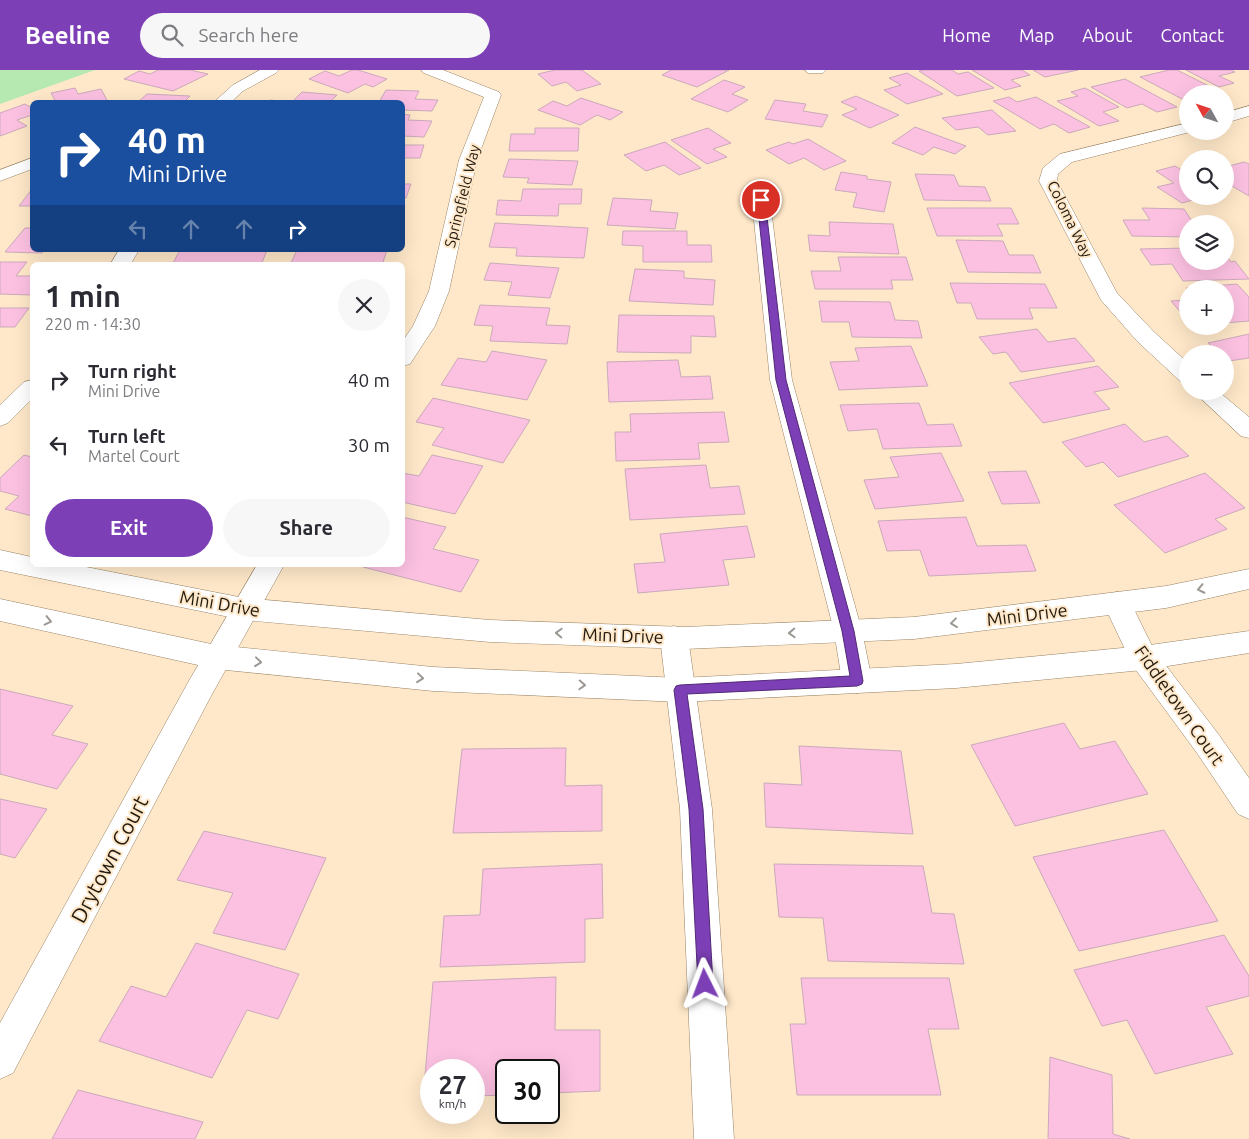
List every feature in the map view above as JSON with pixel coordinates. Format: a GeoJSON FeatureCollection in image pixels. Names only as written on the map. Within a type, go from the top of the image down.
{"type":"FeatureCollection","features":[{"type":"Feature","properties":{"kind":"street"},"geometry":{"type":"LineString","coordinates":[[224,100],[238,88],[271,70]]}},
{"type":"Feature","properties":{"kind":"street","name":"Springfield Way"},"geometry":{"type":"LineString","coordinates":[[405,354],[424,326],[439,291],[468,160],[493,95],[428,70]]}},
{"type":"Feature","properties":{"kind":"street"},"geometry":{"type":"LineString","coordinates":[[813,70],[818,70]]}},
{"type":"Feature","properties":{"kind":"street"},"geometry":{"type":"LineString","coordinates":[[1234,116],[1249,112]]}},
{"type":"Feature","properties":{"kind":"street","name":"Coloma Way"},"geometry":{"type":"LineString","coordinates":[[1179,130],[1066,158],[1049,172],[1048,181],[1108,296],[1145,336],[1179,368]]}},
{"type":"Feature","properties":{"kind":"street"},"geometry":{"type":"LineString","coordinates":[[0,176],[30,164]]}},
{"type":"Feature","properties":{"kind":"street"},"geometry":{"type":"LineString","coordinates":[[761,200],[781,380],[848,631],[857,681]]}},
{"type":"Feature","properties":{"kind":"street"},"geometry":{"type":"LineString","coordinates":[[0,418],[30,389]]}},
{"type":"Feature","properties":{"kind":"street"},"geometry":{"type":"LineString","coordinates":[[1214,400],[1249,430]]}},
{"type":"Feature","properties":{"kind":"street","name":"Mini Drive"},"geometry":{"type":"LineString","coordinates":[[0,560],[30,566]]}},
{"type":"Feature","properties":{"kind":"street","name":"Mini Drive"},"geometry":{"type":"LineString","coordinates":[[35,567],[244,609],[490,631],[674,637],[914,628],[1166,597],[1249,579]]}},
{"type":"Feature","properties":{"kind":"street"},"geometry":{"type":"LineString","coordinates":[[216,657],[270,567]]}},
{"type":"Feature","properties":{"kind":"street","name":"Fiddletown Court"},"geometry":{"type":"LineString","coordinates":[[1117,603],[1144,658],[1208,744],[1249,804]]}},
{"type":"Feature","properties":{"kind":"street"},"geometry":{"type":"LineString","coordinates":[[0,610],[216,657],[433,679],[680,690],[956,676],[1144,658],[1249,642]]}},
{"type":"Feature","properties":{"kind":"street"},"geometry":{"type":"LineString","coordinates":[[674,637],[696,809],[714,1139]]}},
{"type":"Feature","properties":{"kind":"street","name":"Drytown Court"},"geometry":{"type":"LineString","coordinates":[[0,1060],[35,999],[216,657]]}},
{"type":"Feature","properties":{"kind":"green space"},"geometry":{"type":"Polygon","coordinates":[[[0,70],[95,70],[0,104],[0,70]]]}},
{"type":"Feature","properties":{"kind":"building"},"geometry":{"type":"Polygon","coordinates":[[[158,70],[190,70],[208,74],[173,91],[124,79],[139,71],[150,74],[158,70]]]}},
{"type":"Feature","properties":{"kind":"building"},"geometry":{"type":"Polygon","coordinates":[[[352,70],[387,79],[373,87],[365,84],[348,93],[309,79],[325,71],[339,76],[352,70]]]}},
{"type":"Feature","properties":{"kind":"building"},"geometry":{"type":"Polygon","coordinates":[[[555,70],[582,70],[601,84],[577,91],[566,82],[552,86],[538,74],[555,70]]]}},
{"type":"Feature","properties":{"kind":"building"},"geometry":{"type":"Polygon","coordinates":[[[671,70],[729,70],[697,87],[662,75],[671,70]]]}},
{"type":"Feature","properties":{"kind":"building"},"geometry":{"type":"Polygon","coordinates":[[[952,70],[958,74],[968,72],[994,88],[957,96],[919,71],[952,70]]]}},
{"type":"Feature","properties":{"kind":"building"},"geometry":{"type":"Polygon","coordinates":[[[972,70],[1022,70],[1030,75],[1011,80],[1021,86],[1005,90],[972,70]]]}},
{"type":"Feature","properties":{"kind":"building"},"geometry":{"type":"Polygon","coordinates":[[[1033,70],[1078,70],[1045,77],[1033,70]]]}},
{"type":"Feature","properties":{"kind":"building"},"geometry":{"type":"Polygon","coordinates":[[[1177,70],[1207,85],[1179,85],[1179,97],[1140,77],[1177,70]]]}},
{"type":"Feature","properties":{"kind":"building"},"geometry":{"type":"Polygon","coordinates":[[[1186,70],[1231,70],[1235,72],[1219,76],[1234,83],[1215,85],[1186,70]]]}},
{"type":"Feature","properties":{"kind":"building"},"geometry":{"type":"Polygon","coordinates":[[[907,73],[943,94],[907,104],[884,90],[901,85],[889,78],[907,73]]]}},
{"type":"Feature","properties":{"kind":"building"},"geometry":{"type":"Polygon","coordinates":[[[1125,79],[1177,107],[1157,112],[1142,104],[1127,108],[1091,87],[1125,79]]]}},
{"type":"Feature","properties":{"kind":"building"},"geometry":{"type":"Polygon","coordinates":[[[724,80],[745,87],[732,94],[748,100],[728,112],[691,99],[724,80]]]}},
{"type":"Feature","properties":{"kind":"building"},"geometry":{"type":"Polygon","coordinates":[[[75,88],[78,94],[101,89],[107,100],[55,100],[51,93],[75,88]]]}},
{"type":"Feature","properties":{"kind":"building"},"geometry":{"type":"Polygon","coordinates":[[[1085,88],[1119,107],[1103,112],[1119,121],[1099,126],[1057,101],[1078,96],[1071,92],[1085,88]]]}},
{"type":"Feature","properties":{"kind":"building"},"geometry":{"type":"Polygon","coordinates":[[[386,90],[419,91],[415,99],[438,100],[432,111],[405,110],[405,100],[380,100],[386,90]]]}},
{"type":"Feature","properties":{"kind":"building"},"geometry":{"type":"Polygon","coordinates":[[[302,92],[337,95],[332,100],[294,100],[302,92]]]}},
{"type":"Feature","properties":{"kind":"building"},"geometry":{"type":"Polygon","coordinates":[[[147,94],[190,96],[186,100],[140,100],[147,94]]]}},
{"type":"Feature","properties":{"kind":"building"},"geometry":{"type":"Polygon","coordinates":[[[856,96],[899,115],[870,128],[842,115],[857,109],[841,102],[856,96]]]}},
{"type":"Feature","properties":{"kind":"building"},"geometry":{"type":"Polygon","coordinates":[[[1009,97],[1017,102],[1036,97],[1090,127],[1069,133],[1054,124],[1040,129],[993,101],[1009,97]]]}},
{"type":"Feature","properties":{"kind":"building"},"geometry":{"type":"Polygon","coordinates":[[[581,98],[623,112],[610,120],[597,115],[580,125],[538,110],[553,101],[567,106],[581,98]]]}},
{"type":"Feature","properties":{"kind":"building"},"geometry":{"type":"Polygon","coordinates":[[[775,100],[806,104],[803,111],[828,115],[822,127],[765,119],[775,100]]]}},
{"type":"Feature","properties":{"kind":"building"},"geometry":{"type":"Polygon","coordinates":[[[25,104],[30,107],[30,116],[17,120],[27,126],[0,136],[0,113],[25,104]]]}},
{"type":"Feature","properties":{"kind":"building"},"geometry":{"type":"Polygon","coordinates":[[[992,110],[1016,131],[988,135],[978,127],[956,130],[942,118],[992,110]]]}},
{"type":"Feature","properties":{"kind":"building"},"geometry":{"type":"Polygon","coordinates":[[[405,114],[410,115],[408,120],[432,121],[424,137],[405,136],[405,114]]]}},
{"type":"Feature","properties":{"kind":"building"},"geometry":{"type":"Polygon","coordinates":[[[915,127],[966,146],[955,154],[934,147],[923,155],[892,143],[915,127]]]}},
{"type":"Feature","properties":{"kind":"building"},"geometry":{"type":"Polygon","coordinates":[[[535,128],[579,128],[578,151],[509,151],[511,134],[535,134],[535,128]]]}},
{"type":"Feature","properties":{"kind":"building"},"geometry":{"type":"Polygon","coordinates":[[[708,128],[731,143],[713,149],[727,157],[707,164],[671,140],[708,128]]]}},
{"type":"Feature","properties":{"kind":"building"},"geometry":{"type":"Polygon","coordinates":[[[808,139],[846,161],[824,170],[804,158],[789,164],[766,150],[789,142],[793,144],[808,139]]]}},
{"type":"Feature","properties":{"kind":"building"},"geometry":{"type":"Polygon","coordinates":[[[665,142],[701,168],[679,175],[664,165],[646,171],[624,155],[665,142]]]}},
{"type":"Feature","properties":{"kind":"building"},"geometry":{"type":"Polygon","coordinates":[[[405,145],[424,145],[420,158],[405,158],[405,145]]]}},
{"type":"Feature","properties":{"kind":"building"},"geometry":{"type":"Polygon","coordinates":[[[509,159],[578,161],[572,185],[527,183],[529,178],[503,177],[509,159]]]}},
{"type":"Feature","properties":{"kind":"building"},"geometry":{"type":"Polygon","coordinates":[[[1244,162],[1249,164],[1249,196],[1234,187],[1234,165],[1244,162]]]}},
{"type":"Feature","properties":{"kind":"building"},"geometry":{"type":"Polygon","coordinates":[[[1175,166],[1179,168],[1179,201],[1157,187],[1174,183],[1156,171],[1175,166]]]}},
{"type":"Feature","properties":{"kind":"building"},"geometry":{"type":"Polygon","coordinates":[[[841,172],[867,176],[867,179],[891,182],[884,212],[853,207],[857,193],[835,190],[841,172]]]}},
{"type":"Feature","properties":{"kind":"building"},"geometry":{"type":"Polygon","coordinates":[[[915,174],[954,175],[959,186],[985,187],[991,201],[924,200],[915,174]]]}},
{"type":"Feature","properties":{"kind":"building"},"geometry":{"type":"Polygon","coordinates":[[[405,184],[411,184],[406,198],[405,184]]]}},
{"type":"Feature","properties":{"kind":"building"},"geometry":{"type":"Polygon","coordinates":[[[523,189],[582,189],[581,204],[559,204],[558,216],[496,215],[498,200],[521,201],[523,189]]]}},
{"type":"Feature","properties":{"kind":"building"},"geometry":{"type":"Polygon","coordinates":[[[30,192],[30,206],[19,206],[30,192]]]}},
{"type":"Feature","properties":{"kind":"building"},"geometry":{"type":"Polygon","coordinates":[[[613,198],[652,200],[650,211],[678,213],[675,229],[607,225],[613,198]]]}},
{"type":"Feature","properties":{"kind":"building"},"geometry":{"type":"Polygon","coordinates":[[[927,208],[1011,208],[1019,224],[997,224],[1003,236],[937,236],[927,208]]]}},
{"type":"Feature","properties":{"kind":"building"},"geometry":{"type":"Polygon","coordinates":[[[1142,208],[1184,209],[1188,215],[1179,215],[1179,237],[1132,236],[1123,220],[1150,220],[1142,208]]]}},
{"type":"Feature","properties":{"kind":"building"},"geometry":{"type":"Polygon","coordinates":[[[829,222],[893,224],[899,254],[810,251],[808,235],[830,236],[829,222]]]}},
{"type":"Feature","properties":{"kind":"building"},"geometry":{"type":"Polygon","coordinates":[[[495,223],[588,228],[584,258],[516,256],[517,248],[489,247],[495,223]]]}},
{"type":"Feature","properties":{"kind":"building"},"geometry":{"type":"Polygon","coordinates":[[[25,228],[30,228],[30,252],[42,253],[5,252],[25,228]]]}},
{"type":"Feature","properties":{"kind":"building"},"geometry":{"type":"Polygon","coordinates":[[[623,231],[687,231],[687,245],[711,245],[712,262],[643,262],[643,246],[622,245],[623,231]]]}},
{"type":"Feature","properties":{"kind":"building"},"geometry":{"type":"Polygon","coordinates":[[[956,240],[1003,241],[1009,255],[1033,255],[1041,273],[968,272],[956,240]]]}},
{"type":"Feature","properties":{"kind":"building"},"geometry":{"type":"Polygon","coordinates":[[[1179,248],[1179,270],[1234,270],[1235,261],[1249,279],[1182,280],[1172,264],[1151,265],[1140,249],[1179,248]]]}},
{"type":"Feature","properties":{"kind":"building"},"geometry":{"type":"Polygon","coordinates":[[[179,252],[266,252],[262,262],[174,262],[179,252]]]}},
{"type":"Feature","properties":{"kind":"building"},"geometry":{"type":"Polygon","coordinates":[[[296,252],[386,252],[383,262],[291,262],[296,252]]]}},
{"type":"Feature","properties":{"kind":"building"},"geometry":{"type":"Polygon","coordinates":[[[838,257],[906,257],[913,280],[891,280],[893,289],[815,289],[811,271],[841,271],[838,257]]]}},
{"type":"Feature","properties":{"kind":"building"},"geometry":{"type":"Polygon","coordinates":[[[0,262],[27,262],[16,276],[30,276],[30,295],[0,294],[0,262]]]}},
{"type":"Feature","properties":{"kind":"building"},"geometry":{"type":"Polygon","coordinates":[[[490,263],[559,268],[550,298],[508,295],[512,282],[484,280],[490,263]]]}},
{"type":"Feature","properties":{"kind":"building"},"geometry":{"type":"Polygon","coordinates":[[[635,269],[684,271],[684,278],[715,280],[713,305],[629,301],[635,269]]]}},
{"type":"Feature","properties":{"kind":"building"},"geometry":{"type":"Polygon","coordinates":[[[950,283],[1045,284],[1057,308],[1029,308],[1033,319],[977,319],[971,303],[957,303],[950,283]]]}},
{"type":"Feature","properties":{"kind":"building"},"geometry":{"type":"Polygon","coordinates":[[[1234,284],[1237,284],[1249,297],[1249,321],[1234,322],[1234,284]]]}},
{"type":"Feature","properties":{"kind":"building"},"geometry":{"type":"Polygon","coordinates":[[[819,301],[890,302],[895,320],[918,321],[922,338],[852,337],[849,322],[822,322],[819,301]]]}},
{"type":"Feature","properties":{"kind":"building"},"geometry":{"type":"Polygon","coordinates":[[[1171,301],[1179,301],[1179,310],[1171,301]]]}},
{"type":"Feature","properties":{"kind":"building"},"geometry":{"type":"Polygon","coordinates":[[[480,305],[550,308],[546,325],[570,326],[567,344],[490,341],[493,326],[474,325],[480,305]]]}},
{"type":"Feature","properties":{"kind":"building"},"geometry":{"type":"Polygon","coordinates":[[[0,308],[29,308],[15,327],[0,327],[0,308]]]}},
{"type":"Feature","properties":{"kind":"building"},"geometry":{"type":"Polygon","coordinates":[[[619,315],[714,316],[716,337],[691,336],[691,353],[617,352],[619,315]]]}},
{"type":"Feature","properties":{"kind":"building"},"geometry":{"type":"Polygon","coordinates":[[[1037,329],[1048,342],[1075,338],[1095,361],[1021,372],[1006,352],[993,354],[979,337],[1037,329]]]}},
{"type":"Feature","properties":{"kind":"building"},"geometry":{"type":"Polygon","coordinates":[[[1249,334],[1249,358],[1234,360],[1234,345],[1210,345],[1208,343],[1249,334]]]}},
{"type":"Feature","properties":{"kind":"building"},"geometry":{"type":"Polygon","coordinates":[[[911,346],[928,386],[839,390],[830,362],[859,361],[855,348],[911,346]]]}},
{"type":"Feature","properties":{"kind":"building"},"geometry":{"type":"Polygon","coordinates":[[[492,351],[547,360],[527,400],[441,385],[458,358],[486,362],[492,351]]]}},
{"type":"Feature","properties":{"kind":"building"},"geometry":{"type":"Polygon","coordinates":[[[678,360],[681,377],[710,376],[713,399],[609,402],[607,362],[678,360]]]}},
{"type":"Feature","properties":{"kind":"building"},"geometry":{"type":"Polygon","coordinates":[[[1098,366],[1119,387],[1094,392],[1110,409],[1043,423],[1009,383],[1098,366]]]}},
{"type":"Feature","properties":{"kind":"building"},"geometry":{"type":"Polygon","coordinates":[[[433,398],[530,420],[503,463],[432,445],[444,428],[416,422],[433,398]]]}},
{"type":"Feature","properties":{"kind":"building"},"geometry":{"type":"Polygon","coordinates":[[[919,403],[927,425],[953,424],[962,446],[883,449],[877,429],[848,431],[840,405],[919,403]]]}},
{"type":"Feature","properties":{"kind":"building"},"geometry":{"type":"Polygon","coordinates":[[[724,412],[729,442],[698,443],[700,459],[616,461],[615,432],[631,432],[630,414],[724,412]]]}},
{"type":"Feature","properties":{"kind":"building"},"geometry":{"type":"Polygon","coordinates":[[[1125,424],[1144,442],[1167,436],[1189,456],[1118,477],[1103,462],[1086,467],[1062,442],[1125,424]]]}},
{"type":"Feature","properties":{"kind":"building"},"geometry":{"type":"Polygon","coordinates":[[[941,453],[964,501],[875,509],[864,480],[899,477],[890,457],[941,453]]]}},
{"type":"Feature","properties":{"kind":"building"},"geometry":{"type":"Polygon","coordinates":[[[24,455],[30,456],[30,515],[5,509],[19,496],[0,491],[0,478],[24,455]]]}},
{"type":"Feature","properties":{"kind":"building"},"geometry":{"type":"Polygon","coordinates":[[[432,455],[483,466],[455,514],[405,503],[405,474],[419,476],[432,455]]]}},
{"type":"Feature","properties":{"kind":"building"},"geometry":{"type":"Polygon","coordinates":[[[706,465],[710,488],[739,486],[745,514],[630,520],[625,469],[706,465]]]}},
{"type":"Feature","properties":{"kind":"building"},"geometry":{"type":"Polygon","coordinates":[[[1026,471],[1040,503],[1002,504],[988,472],[1026,471]]]}},
{"type":"Feature","properties":{"kind":"building"},"geometry":{"type":"Polygon","coordinates":[[[1205,473],[1245,508],[1215,519],[1227,529],[1165,553],[1114,505],[1205,473]]]}},
{"type":"Feature","properties":{"kind":"building"},"geometry":{"type":"Polygon","coordinates":[[[966,517],[977,546],[1026,545],[1036,571],[929,576],[920,550],[887,551],[878,521],[966,517]]]}},
{"type":"Feature","properties":{"kind":"building"},"geometry":{"type":"Polygon","coordinates":[[[405,518],[446,527],[433,549],[479,560],[461,592],[363,567],[405,567],[405,518]]]}},
{"type":"Feature","properties":{"kind":"building"},"geometry":{"type":"Polygon","coordinates":[[[747,526],[755,557],[723,560],[729,585],[638,593],[634,564],[665,562],[660,534],[747,526]]]}},
{"type":"Feature","properties":{"kind":"building"},"geometry":{"type":"Polygon","coordinates":[[[0,689],[73,706],[52,735],[88,744],[57,789],[0,774],[0,689]]]}},
{"type":"Feature","properties":{"kind":"building"},"geometry":{"type":"Polygon","coordinates":[[[1064,723],[1080,749],[1115,741],[1148,794],[1015,826],[971,745],[1064,723]]]}},
{"type":"Feature","properties":{"kind":"building"},"geometry":{"type":"Polygon","coordinates":[[[799,746],[901,751],[913,834],[766,827],[764,783],[802,785],[799,746]]]}},
{"type":"Feature","properties":{"kind":"building"},"geometry":{"type":"Polygon","coordinates":[[[566,748],[565,786],[602,785],[602,831],[453,833],[462,749],[566,748]]]}},
{"type":"Feature","properties":{"kind":"building"},"geometry":{"type":"Polygon","coordinates":[[[0,799],[47,809],[15,858],[0,854],[0,799]]]}},
{"type":"Feature","properties":{"kind":"building"},"geometry":{"type":"Polygon","coordinates":[[[1164,830],[1218,921],[1079,951],[1033,857],[1164,830]]]}},
{"type":"Feature","properties":{"kind":"building"},"geometry":{"type":"Polygon","coordinates":[[[204,831],[326,858],[285,950],[213,933],[233,893],[177,880],[204,831]]]}},
{"type":"Feature","properties":{"kind":"building"},"geometry":{"type":"Polygon","coordinates":[[[602,864],[603,918],[585,919],[585,962],[440,967],[444,916],[480,915],[483,869],[602,864]]]}},
{"type":"Feature","properties":{"kind":"building"},"geometry":{"type":"Polygon","coordinates":[[[774,864],[923,866],[932,913],[954,914],[964,964],[828,961],[823,918],[779,917],[774,864]]]}},
{"type":"Feature","properties":{"kind":"building"},"geometry":{"type":"Polygon","coordinates":[[[1224,935],[1249,976],[1249,996],[1206,1007],[1233,1054],[1155,1074],[1127,1020],[1102,1026],[1074,970],[1224,935]]]}},
{"type":"Feature","properties":{"kind":"building"},"geometry":{"type":"Polygon","coordinates":[[[196,943],[299,974],[278,1019],[247,1010],[212,1078],[99,1041],[131,986],[166,997],[196,943]]]}},
{"type":"Feature","properties":{"kind":"building"},"geometry":{"type":"Polygon","coordinates":[[[556,977],[555,1030],[600,1030],[600,1091],[560,1093],[560,1059],[495,1059],[495,1095],[485,1096],[485,1059],[426,1059],[433,982],[556,977]]]}},
{"type":"Feature","properties":{"kind":"building"},"geometry":{"type":"Polygon","coordinates":[[[801,978],[949,978],[959,1029],[928,1029],[941,1095],[797,1095],[790,1024],[806,1024],[801,978]]]}},
{"type":"Feature","properties":{"kind":"building"},"geometry":{"type":"Polygon","coordinates":[[[1050,1057],[1112,1075],[1113,1134],[1130,1139],[1048,1139],[1050,1057]]]}},
{"type":"Feature","properties":{"kind":"building"},"geometry":{"type":"Polygon","coordinates":[[[78,1090],[203,1122],[195,1139],[52,1139],[78,1090]]]}},
{"type":"Feature","properties":{"kind":"route"},"geometry":{"type":"LineString","coordinates":[[705,984],[696,809],[680,690],[857,681],[848,631],[781,380],[761,200]]}}]}
